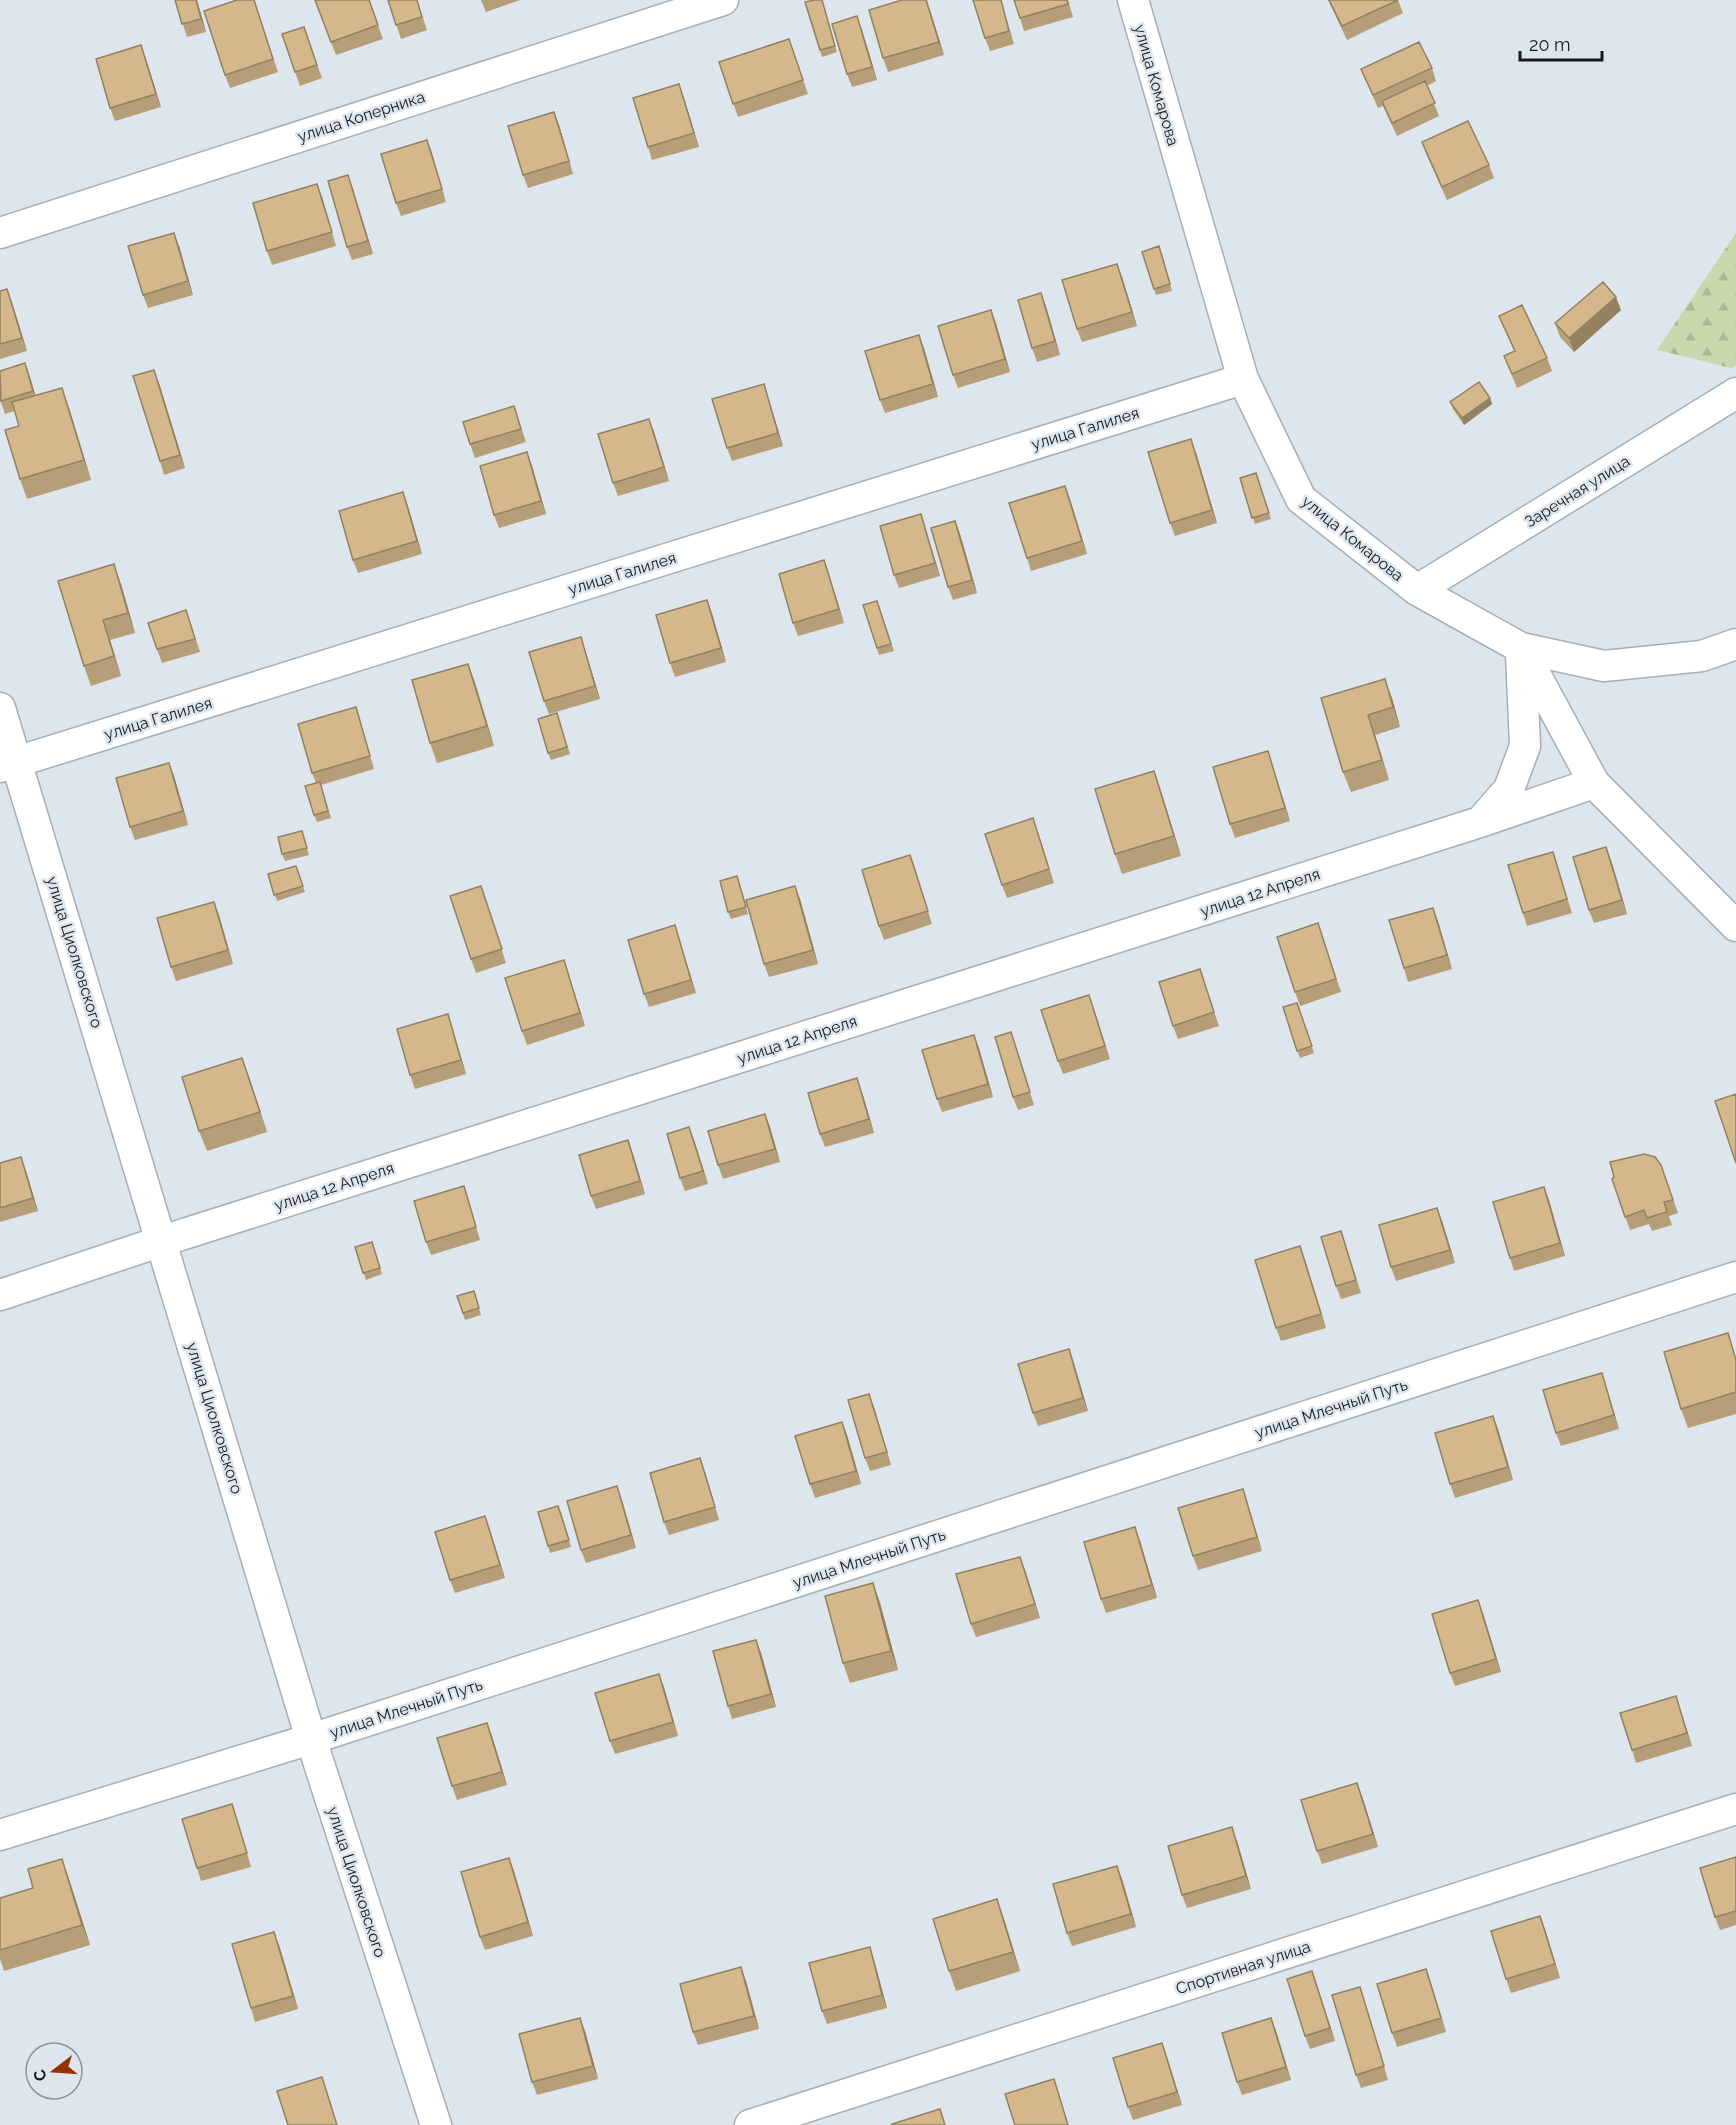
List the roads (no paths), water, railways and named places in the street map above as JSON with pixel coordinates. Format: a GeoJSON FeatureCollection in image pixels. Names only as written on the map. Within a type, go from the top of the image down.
{"type":"FeatureCollection","features":[{"type":"Feature","properties":{"kind":"street","name":"улица Коперника"},"geometry":{"type":"LineString","coordinates":[[0,233],[723,0]]}},
{"type":"Feature","properties":{"kind":"street","name":"улица Комарова"},"geometry":{"type":"LineString","coordinates":[[1133,0],[1243,379],[1301,500],[1417,590],[1521,648]]}},
{"type":"Feature","properties":{"kind":"street","name":"улица Галилея"},"geometry":{"type":"LineString","coordinates":[[9,765],[1243,379]]}},
{"type":"Feature","properties":{"kind":"street","name":"Заречная улица"},"geometry":{"type":"LineString","coordinates":[[1417,590],[1736,393]]}},
{"type":"Feature","properties":{"kind":"street"},"geometry":{"type":"LineString","coordinates":[[1521,648],[1604,666],[1702,656],[1736,644]]}},
{"type":"Feature","properties":{"kind":"street"},"geometry":{"type":"LineString","coordinates":[[1521,648],[1594,783],[1736,926]]}},
{"type":"Feature","properties":{"kind":"street"},"geometry":{"type":"LineString","coordinates":[[1480,822],[1509,789],[1525,746],[1521,648]]}},
{"type":"Feature","properties":{"kind":"street","name":"улица Циолковского"},"geometry":{"type":"LineString","coordinates":[[0,708],[9,765],[162,1241],[311,1739],[436,2125]]}},
{"type":"Feature","properties":{"kind":"street","name":"улица 12 Апреля"},"geometry":{"type":"LineString","coordinates":[[0,1295],[162,1241],[1480,822],[1594,783]]}},
{"type":"Feature","properties":{"kind":"street","name":"улица Млечный Путь"},"geometry":{"type":"LineString","coordinates":[[0,1835],[311,1739],[1736,1277]]}},
{"type":"Feature","properties":{"kind":"street","name":"Спортивная улица"},"geometry":{"type":"LineString","coordinates":[[750,2125],[1736,1809]]}}]}
